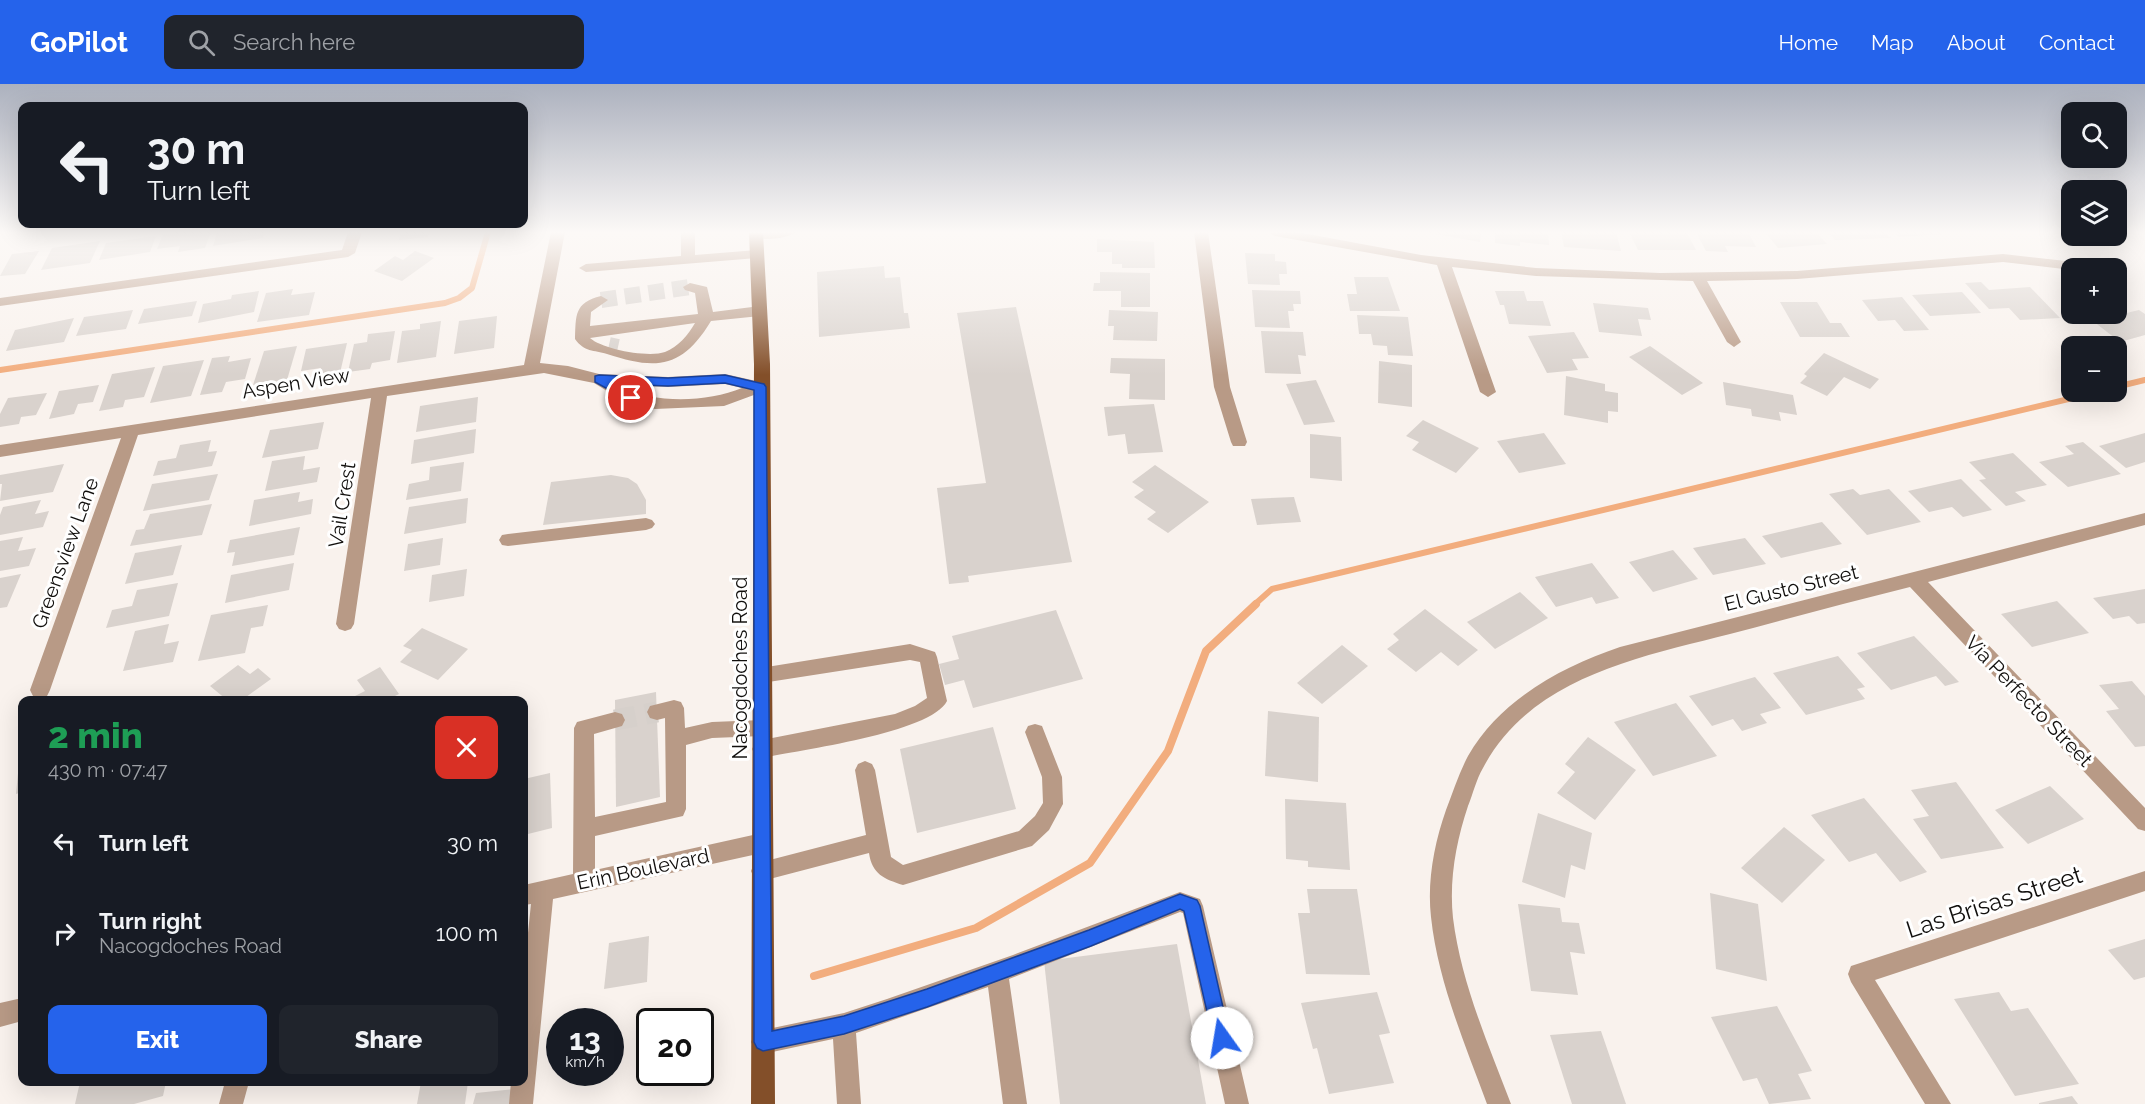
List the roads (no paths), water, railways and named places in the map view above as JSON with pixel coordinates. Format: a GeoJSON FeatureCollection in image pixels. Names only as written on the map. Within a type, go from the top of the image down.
{"type":"FeatureCollection","features":[{"type":"Feature","properties":{"kind":"main road","name":"Nacogdoches Road"},"geometry":{"type":"LineString","coordinates":[[759,280],[763,1104]]}},
{"type":"Feature","properties":{"kind":"street"},"geometry":{"type":"LineString","coordinates":[[0,302],[159,280]]}},
{"type":"Feature","properties":{"kind":"street"},"geometry":{"type":"LineString","coordinates":[[531,369],[549,280]]}},
{"type":"Feature","properties":{"kind":"street"},"geometry":{"type":"LineString","coordinates":[[1207,280],[1222,387],[1239,442]]}},
{"type":"Feature","properties":{"kind":"street"},"geometry":{"type":"LineString","coordinates":[[1449,280],[1488,392]]}},
{"type":"Feature","properties":{"kind":"street"},"geometry":{"type":"LineString","coordinates":[[1699,280],[1734,342]]}},
{"type":"Feature","properties":{"kind":"street"},"geometry":{"type":"LineString","coordinates":[[584,338],[612,349],[628,350],[640,358],[658,359],[682,350],[695,336],[706,317],[702,290],[690,287]]}},
{"type":"Feature","properties":{"kind":"street"},"geometry":{"type":"LineString","coordinates":[[584,338],[582,316],[586,307],[601,300]]}},
{"type":"Feature","properties":{"kind":"street"},"geometry":{"type":"LineString","coordinates":[[584,338],[706,317],[760,311]]}},
{"type":"Feature","properties":{"kind":"street","name":"Aspen View"},"geometry":{"type":"LineString","coordinates":[[0,451],[531,369],[568,370],[599,379],[668,382],[725,379],[760,387]]}},
{"type":"Feature","properties":{"kind":"street","name":"Aspen View"},"geometry":{"type":"LineString","coordinates":[[599,379],[631,398],[655,404],[724,401],[760,387]]}},
{"type":"Feature","properties":{"kind":"street","name":"Vail Crest"},"geometry":{"type":"LineString","coordinates":[[345,624],[380,391]]}},
{"type":"Feature","properties":{"kind":"street","name":"Greensview Lane"},"geometry":{"type":"LineString","coordinates":[[40,690],[132,430]]}},
{"type":"Feature","properties":{"kind":"street","name":"El Gusto Street"},"geometry":{"type":"LineString","coordinates":[[1499,1104],[1462,1004],[1444,931],[1441,894],[1443,860],[1450,831],[1478,757],[1507,720],[1532,699],[1559,681],[1588,666],[1620,655],[2145,519]]}},
{"type":"Feature","properties":{"kind":"street"},"geometry":{"type":"LineString","coordinates":[[508,540],[646,524]]}},
{"type":"Feature","properties":{"kind":"street","name":"Via Perfecto Street"},"geometry":{"type":"LineString","coordinates":[[1914,579],[2145,822]]}},
{"type":"Feature","properties":{"kind":"street"},"geometry":{"type":"LineString","coordinates":[[762,675],[910,652],[928,657],[938,701],[922,712],[896,722],[762,749]]}},
{"type":"Feature","properties":{"kind":"street"},"geometry":{"type":"LineString","coordinates":[[585,829],[676,809],[676,739],[666,710]]}},
{"type":"Feature","properties":{"kind":"street"},"geometry":{"type":"LineString","coordinates":[[584,882],[584,728],[615,720]]}},
{"type":"Feature","properties":{"kind":"street"},"geometry":{"type":"LineString","coordinates":[[676,739],[712,730],[762,728]]}},
{"type":"Feature","properties":{"kind":"street"},"geometry":{"type":"LineString","coordinates":[[865,770],[881,861],[890,871],[903,875],[1025,839],[1042,823],[1053,804],[1052,777],[1035,732]]}},
{"type":"Feature","properties":{"kind":"street"},"geometry":{"type":"LineString","coordinates":[[762,871],[878,841]]}},
{"type":"Feature","properties":{"kind":"street","name":"Erin Boulevard"},"geometry":{"type":"LineString","coordinates":[[533,893],[762,843]]}},
{"type":"Feature","properties":{"kind":"street","name":"Las Brisas Street"},"geometry":{"type":"LineString","coordinates":[[1939,1104],[1859,974],[2145,881]]}},
{"type":"Feature","properties":{"kind":"street"},"geometry":{"type":"LineString","coordinates":[[528,986],[533,893]]}},
{"type":"Feature","properties":{"kind":"street"},"geometry":{"type":"LineString","coordinates":[[763,1042],[844,1025],[1091,938],[1180,902],[1192,906],[1237,1104]]}},
{"type":"Feature","properties":{"kind":"street"},"geometry":{"type":"LineString","coordinates":[[997,972],[1015,1104]]}},
{"type":"Feature","properties":{"kind":"street"},"geometry":{"type":"LineString","coordinates":[[0,1015],[18,1011]]}},
{"type":"Feature","properties":{"kind":"street"},"geometry":{"type":"LineString","coordinates":[[844,1025],[849,1104]]}},
{"type":"Feature","properties":{"kind":"street"},"geometry":{"type":"LineString","coordinates":[[231,1104],[236,1086]]}},
{"type":"Feature","properties":{"kind":"street"},"geometry":{"type":"LineString","coordinates":[[521,1104],[522,1086]]}},
{"type":"Feature","properties":{"kind":"waterway"},"geometry":{"type":"LineString","coordinates":[[0,370],[445,303],[459,298],[472,288],[474,280]]}},
{"type":"Feature","properties":{"kind":"waterway"},"geometry":{"type":"LineString","coordinates":[[2127,384],[2145,380]]}},
{"type":"Feature","properties":{"kind":"waterway"},"geometry":{"type":"LineString","coordinates":[[1254,605],[1272,589],[2061,401]]}},
{"type":"Feature","properties":{"kind":"waterway"},"geometry":{"type":"LineString","coordinates":[[814,976],[976,928],[1090,863],[1168,751],[1206,651],[1256,604]]}},
{"type":"Feature","properties":{"kind":"tunnel"},"geometry":{"type":"LineString","coordinates":[[601,300],[690,287]]}},
{"type":"Feature","properties":{"kind":"tunnel"},"geometry":{"type":"LineString","coordinates":[[609,345],[618,347]]}},
{"type":"Feature","properties":{"kind":"tunnel"},"geometry":{"type":"LineString","coordinates":[[615,720],[657,712]]}}]}
